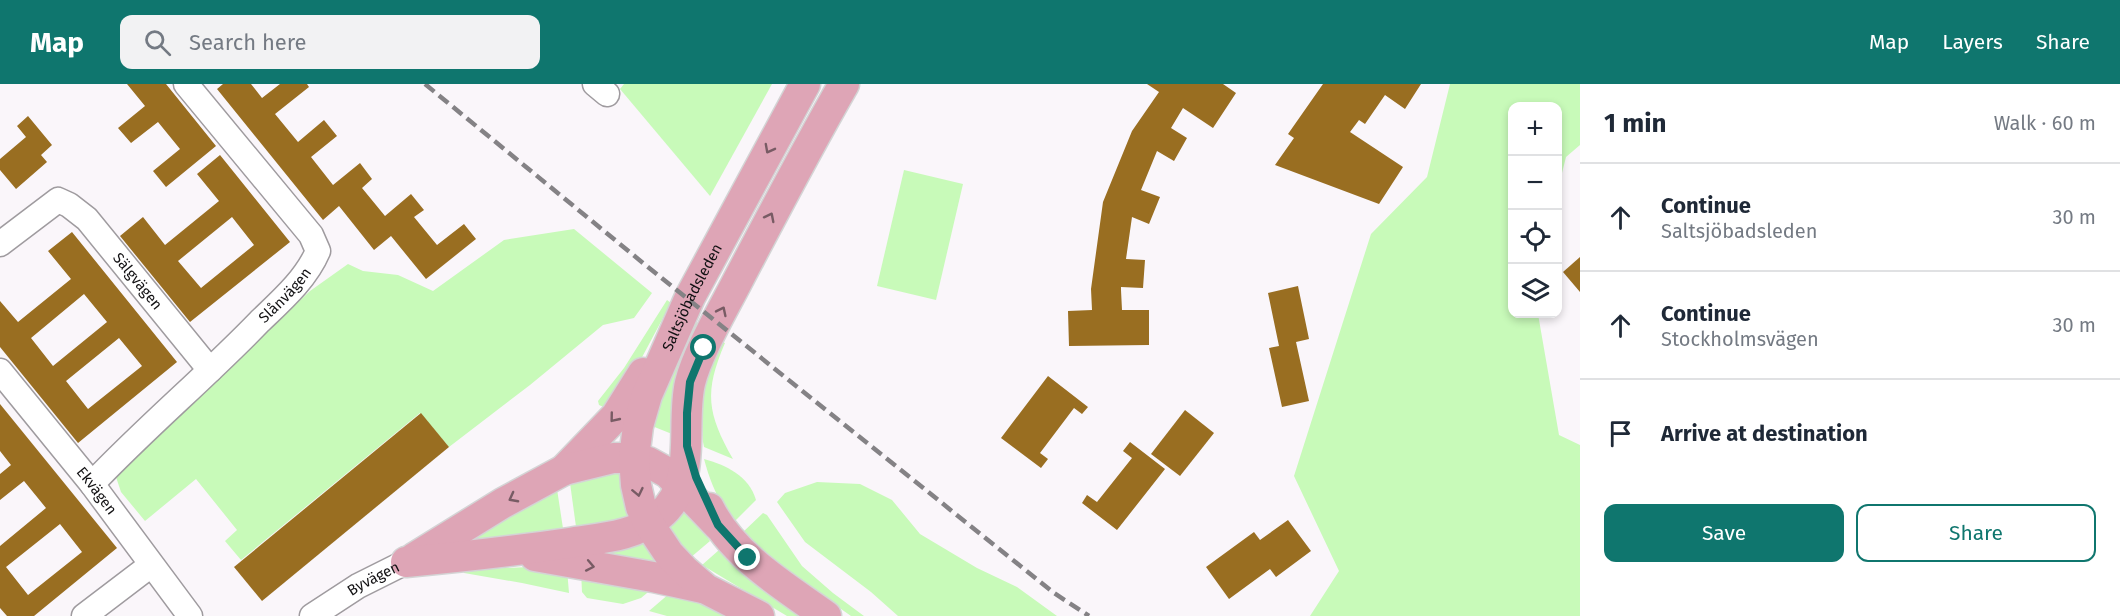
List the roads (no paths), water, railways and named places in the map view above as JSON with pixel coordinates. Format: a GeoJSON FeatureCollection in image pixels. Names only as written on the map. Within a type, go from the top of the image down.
{"type":"FeatureCollection","features":[{"type":"Feature","properties":{"kind":"main road","name":"Saltsjöbadsleden"},"geometry":{"type":"LineString","coordinates":[[706,589],[669,554],[649,524],[641,507],[636,485],[634,458],[638,426],[647,395],[690,297],[805,84]]}},
{"type":"Feature","properties":{"kind":"main road"},"geometry":{"type":"LineString","coordinates":[[406,562],[512,552],[594,540],[628,533],[649,524],[662,515],[672,503],[680,485],[687,446],[690,382],[704,348],[796,167],[844,84]]}},
{"type":"Feature","properties":{"kind":"main road"},"geometry":{"type":"LineString","coordinates":[[564,470],[616,416],[690,297]]}},
{"type":"Feature","properties":{"kind":"main road"},"geometry":{"type":"LineString","coordinates":[[687,446],[696,477],[718,525]]}},
{"type":"Feature","properties":{"kind":"main road"},"geometry":{"type":"LineString","coordinates":[[406,562],[502,503],[564,470],[612,458],[634,458],[648,462],[668,473],[748,558],[826,616]]}},
{"type":"Feature","properties":{"kind":"main road"},"geometry":{"type":"LineString","coordinates":[[512,552],[653,577],[706,589],[759,616]]}},
{"type":"Feature","properties":{"kind":"street","name":"Slånvägen"},"geometry":{"type":"LineString","coordinates":[[92,484],[130,444],[210,370],[299,281],[313,264],[318,251],[311,235],[186,84]]}},
{"type":"Feature","properties":{"kind":"street","name":"Sälgvägen"},"geometry":{"type":"LineString","coordinates":[[0,244],[58,200],[69,205],[87,219],[210,370]]}},
{"type":"Feature","properties":{"kind":"street","name":"Ekvägen"},"geometry":{"type":"LineString","coordinates":[[0,371],[92,484],[190,616]]}},
{"type":"Feature","properties":{"kind":"street","name":"Byvägen"},"geometry":{"type":"LineString","coordinates":[[312,616],[358,586],[406,562]]}},
{"type":"Feature","properties":{"kind":"street"},"geometry":{"type":"LineString","coordinates":[[84,616],[151,565]]}},
{"type":"Feature","properties":{"kind":"railway"},"geometry":{"type":"LineString","coordinates":[[425,84],[643,263],[1054,593],[1089,616]]}}]}
